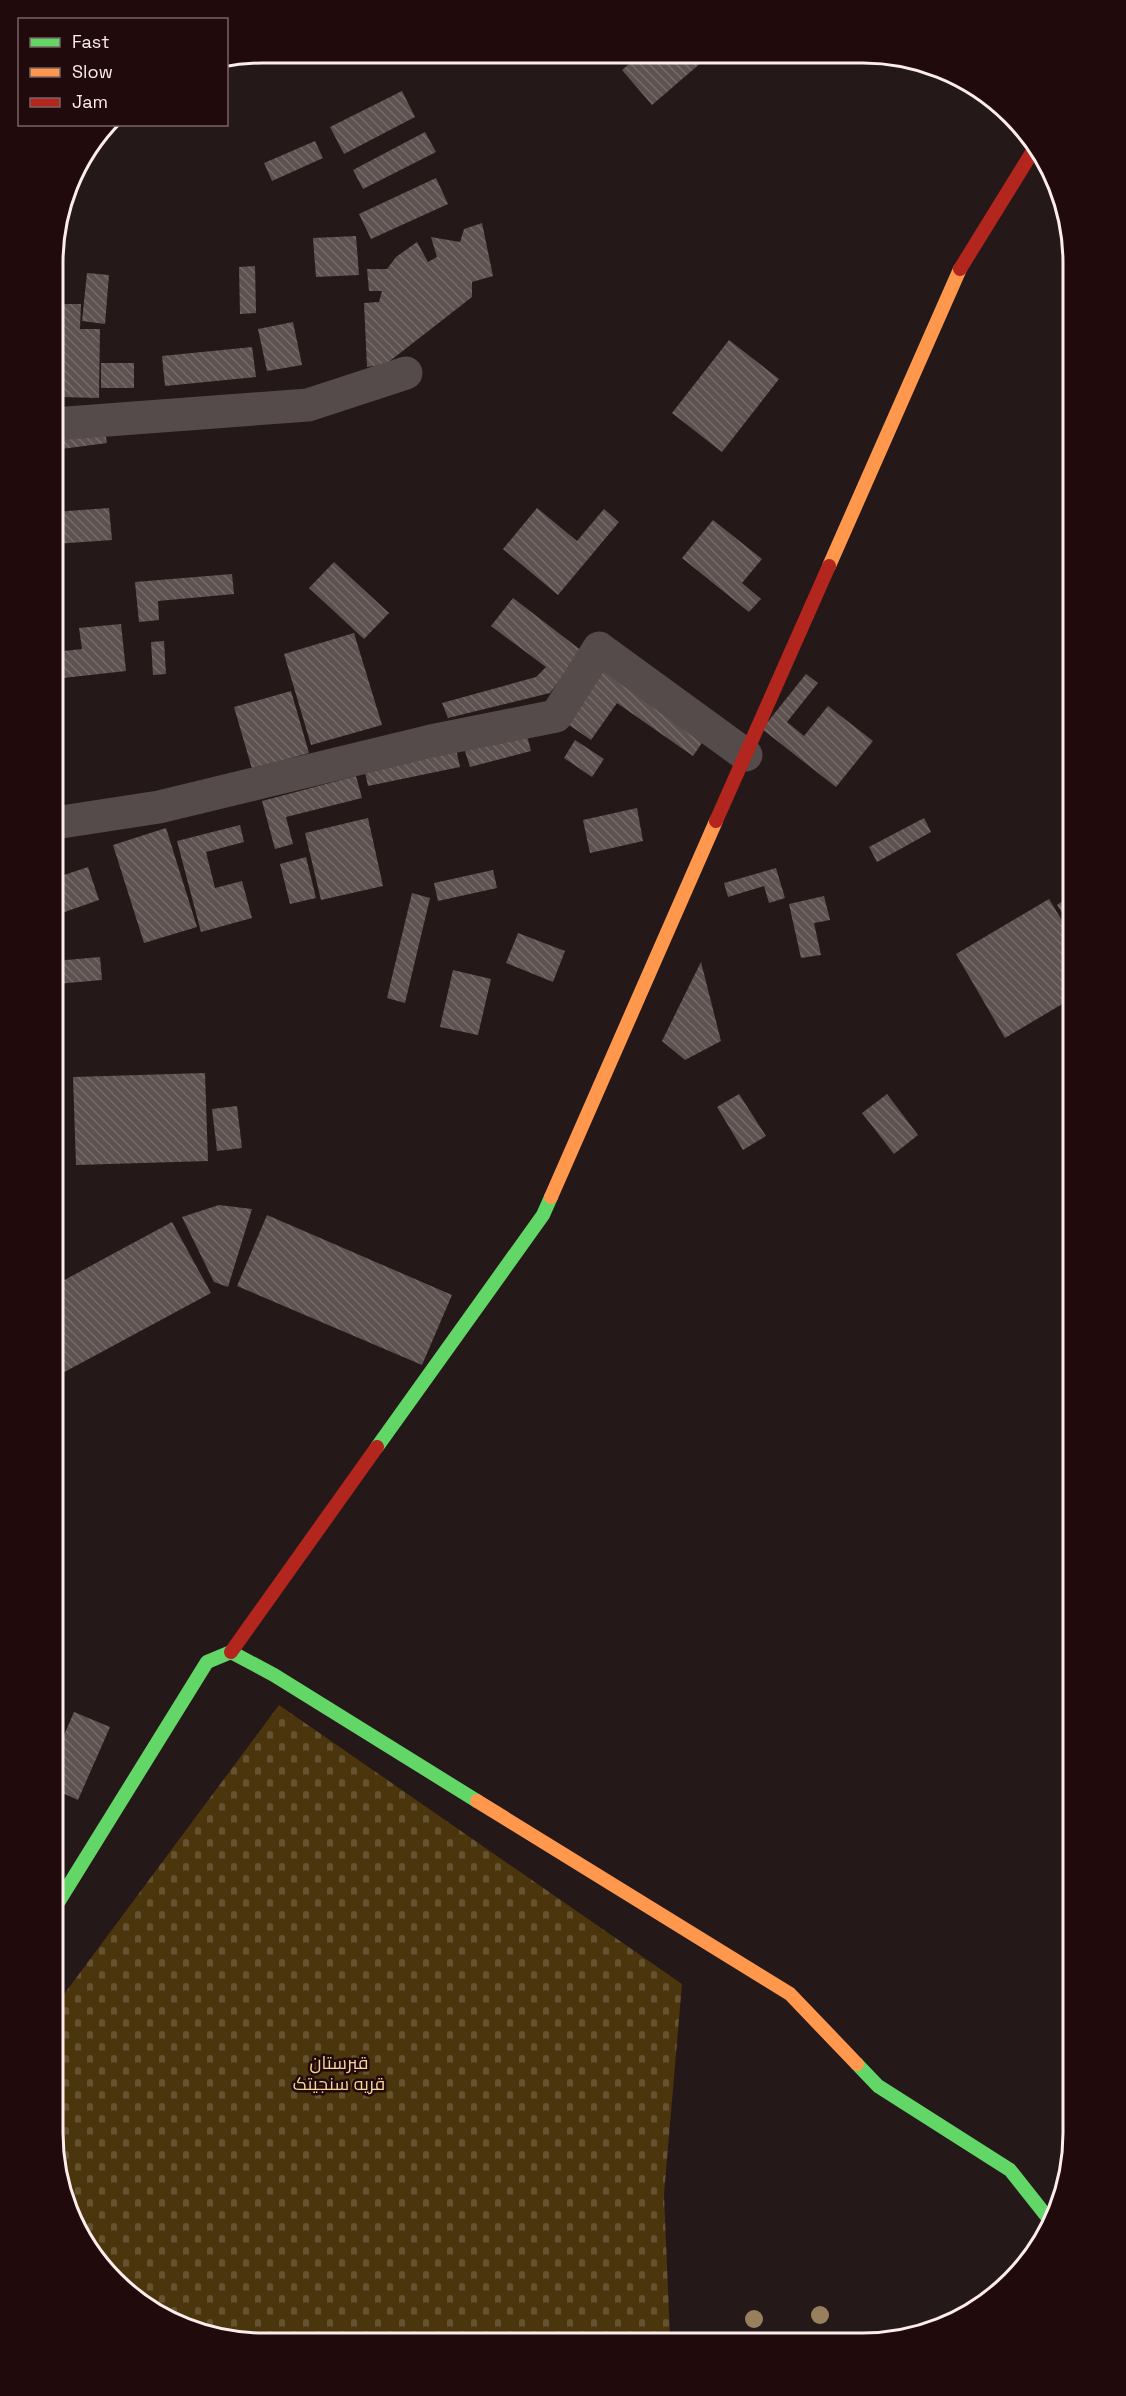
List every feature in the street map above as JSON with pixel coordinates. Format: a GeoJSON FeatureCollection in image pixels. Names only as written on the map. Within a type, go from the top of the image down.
{"type":"FeatureCollection","features":[{"type":"Feature","properties":{"kind":"street"},"geometry":{"type":"LineString","coordinates":[[63,1895],[207,1662],[231,1652],[543,1215],[959,270],[1031,155]]}},
{"type":"Feature","properties":{"kind":"street"},"geometry":{"type":"LineString","coordinates":[[63,423],[308,405],[406,374]]}},
{"type":"Feature","properties":{"kind":"street"},"geometry":{"type":"LineString","coordinates":[[63,822],[159,807],[431,741],[556,716],[599,648],[746,755]]}},
{"type":"Feature","properties":{"kind":"street"},"geometry":{"type":"LineString","coordinates":[[231,1652],[274,1675],[790,1994],[878,2086],[1010,2170],[1045,2215]]}},
{"type":"Feature","properties":{"kind":"green space","name":"قبرستان قریه سنجیتک"},"geometry":{"type":"Polygon","coordinates":[[[279,1705],[682,1984],[664,2194],[670,2333],[250,2333],[199,2322],[175,2312],[152,2299],[113,2265],[90,2233],[78,2210],[70,2185],[63,2133],[63,1996],[279,1705]]]}},
{"type":"Feature","properties":{"kind":"building"},"geometry":{"type":"Polygon","coordinates":[[[630,63],[701,63],[652,105],[622,70],[630,63]]]}},
{"type":"Feature","properties":{"kind":"building"},"geometry":{"type":"Polygon","coordinates":[[[402,91],[415,117],[344,154],[330,127],[402,91]]]}},
{"type":"Feature","properties":{"kind":"building"},"geometry":{"type":"Polygon","coordinates":[[[425,132],[436,152],[363,189],[353,170],[425,132]]]}},
{"type":"Feature","properties":{"kind":"building"},"geometry":{"type":"Polygon","coordinates":[[[315,141],[323,158],[272,181],[264,163],[315,141]]]}},
{"type":"Feature","properties":{"kind":"building"},"geometry":{"type":"Polygon","coordinates":[[[436,178],[448,204],[371,239],[359,214],[436,178]]]}},
{"type":"Feature","properties":{"kind":"building"},"geometry":{"type":"Polygon","coordinates":[[[482,223],[493,276],[472,282],[472,297],[386,364],[367,367],[364,303],[379,302],[382,291],[369,291],[367,269],[387,269],[396,257],[417,242],[428,262],[437,257],[431,237],[460,242],[464,229],[482,223]]]}},
{"type":"Feature","properties":{"kind":"building"},"geometry":{"type":"Polygon","coordinates":[[[356,236],[359,275],[316,277],[313,238],[356,236]]]}},
{"type":"Feature","properties":{"kind":"building"},"geometry":{"type":"Polygon","coordinates":[[[255,266],[256,313],[240,314],[239,267],[255,266]]]}},
{"type":"Feature","properties":{"kind":"building"},"geometry":{"type":"Polygon","coordinates":[[[87,273],[109,275],[105,324],[82,321],[87,273]]]}},
{"type":"Feature","properties":{"kind":"building"},"geometry":{"type":"Polygon","coordinates":[[[63,304],[81,304],[80,329],[100,329],[99,398],[63,397],[63,304]]]}},
{"type":"Feature","properties":{"kind":"building"},"geometry":{"type":"Polygon","coordinates":[[[293,322],[302,365],[267,371],[258,329],[293,322]]]}},
{"type":"Feature","properties":{"kind":"building"},"geometry":{"type":"Polygon","coordinates":[[[729,340],[779,379],[722,452],[672,413],[729,340]]]}},
{"type":"Feature","properties":{"kind":"building"},"geometry":{"type":"Polygon","coordinates":[[[252,347],[256,377],[165,386],[162,356],[252,347]]]}},
{"type":"Feature","properties":{"kind":"building"},"geometry":{"type":"Polygon","coordinates":[[[101,363],[134,363],[134,388],[101,388],[101,363]]]}},
{"type":"Feature","properties":{"kind":"building"},"geometry":{"type":"Polygon","coordinates":[[[104,426],[107,443],[63,449],[63,432],[104,426]]]}},
{"type":"Feature","properties":{"kind":"building"},"geometry":{"type":"Polygon","coordinates":[[[109,508],[112,540],[63,543],[63,511],[109,508]]]}},
{"type":"Feature","properties":{"kind":"building"},"geometry":{"type":"Polygon","coordinates":[[[537,508],[577,541],[604,509],[619,522],[558,595],[503,549],[537,508]]]}},
{"type":"Feature","properties":{"kind":"building"},"geometry":{"type":"Polygon","coordinates":[[[713,520],[762,559],[742,583],[761,599],[749,612],[682,558],[713,520]]]}},
{"type":"Feature","properties":{"kind":"building"},"geometry":{"type":"Polygon","coordinates":[[[334,562],[389,613],[364,639],[309,588],[334,562]]]}},
{"type":"Feature","properties":{"kind":"building"},"geometry":{"type":"Polygon","coordinates":[[[232,574],[234,594],[158,601],[159,620],[139,622],[135,582],[232,574]]]}},
{"type":"Feature","properties":{"kind":"building"},"geometry":{"type":"Polygon","coordinates":[[[513,598],[582,651],[550,693],[448,718],[442,703],[536,677],[546,667],[491,626],[513,598]]]}},
{"type":"Feature","properties":{"kind":"building"},"geometry":{"type":"Polygon","coordinates":[[[121,624],[126,671],[63,678],[63,651],[82,649],[79,628],[121,624]]]}},
{"type":"Feature","properties":{"kind":"building"},"geometry":{"type":"Polygon","coordinates":[[[354,633],[382,725],[311,745],[284,654],[354,633]]]}},
{"type":"Feature","properties":{"kind":"building"},"geometry":{"type":"Polygon","coordinates":[[[164,641],[166,674],[153,675],[151,642],[164,641]]]}},
{"type":"Feature","properties":{"kind":"building"},"geometry":{"type":"Polygon","coordinates":[[[605,667],[706,737],[693,756],[617,703],[591,740],[566,723],[605,667]]]}},
{"type":"Feature","properties":{"kind":"building"},"geometry":{"type":"Polygon","coordinates":[[[806,674],[818,683],[787,722],[804,736],[828,706],[873,741],[836,787],[762,729],[806,674]]]}},
{"type":"Feature","properties":{"kind":"building"},"geometry":{"type":"Polygon","coordinates":[[[291,691],[309,753],[252,769],[234,707],[291,691]]]}},
{"type":"Feature","properties":{"kind":"building"},"geometry":{"type":"Polygon","coordinates":[[[526,732],[531,751],[470,767],[464,748],[526,732]]]}},
{"type":"Feature","properties":{"kind":"building"},"geometry":{"type":"Polygon","coordinates":[[[575,740],[604,759],[592,777],[564,758],[575,740]]]}},
{"type":"Feature","properties":{"kind":"building"},"geometry":{"type":"Polygon","coordinates":[[[456,749],[460,767],[368,786],[364,768],[456,749]]]}},
{"type":"Feature","properties":{"kind":"building"},"geometry":{"type":"Polygon","coordinates":[[[356,776],[362,798],[286,817],[293,844],[275,849],[262,801],[356,776]]]}},
{"type":"Feature","properties":{"kind":"building"},"geometry":{"type":"Polygon","coordinates":[[[637,808],[643,841],[590,853],[583,820],[637,808]]]}},
{"type":"Feature","properties":{"kind":"building"},"geometry":{"type":"Polygon","coordinates":[[[368,818],[383,886],[321,900],[305,833],[368,818]]]}},
{"type":"Feature","properties":{"kind":"building"},"geometry":{"type":"Polygon","coordinates":[[[924,818],[931,832],[877,862],[869,847],[924,818]]]}},
{"type":"Feature","properties":{"kind":"building"},"geometry":{"type":"Polygon","coordinates":[[[240,825],[244,842],[206,852],[215,888],[242,881],[252,918],[201,932],[177,841],[240,825]]]}},
{"type":"Feature","properties":{"kind":"building"},"geometry":{"type":"Polygon","coordinates":[[[166,828],[197,927],[144,943],[113,845],[166,828]]]}},
{"type":"Feature","properties":{"kind":"building"},"geometry":{"type":"Polygon","coordinates":[[[306,857],[316,898],[290,904],[280,864],[306,857]]]}},
{"type":"Feature","properties":{"kind":"building"},"geometry":{"type":"Polygon","coordinates":[[[88,867],[99,900],[63,913],[63,875],[88,867]]]}},
{"type":"Feature","properties":{"kind":"building"},"geometry":{"type":"Polygon","coordinates":[[[776,868],[785,898],[769,903],[764,886],[728,897],[724,883],[776,868]]]}},
{"type":"Feature","properties":{"kind":"building"},"geometry":{"type":"Polygon","coordinates":[[[493,870],[497,888],[438,901],[434,883],[493,870]]]}},
{"type":"Feature","properties":{"kind":"building"},"geometry":{"type":"Polygon","coordinates":[[[412,893],[430,898],[405,1003],[387,998],[412,893]]]}},
{"type":"Feature","properties":{"kind":"building"},"geometry":{"type":"Polygon","coordinates":[[[824,896],[830,920],[814,923],[821,955],[801,958],[789,904],[824,896]]]}},
{"type":"Feature","properties":{"kind":"building"},"geometry":{"type":"Polygon","coordinates":[[[1049,899],[1063,922],[1063,1004],[1005,1038],[956,954],[1049,899]]]}},
{"type":"Feature","properties":{"kind":"building"},"geometry":{"type":"Polygon","coordinates":[[[1063,901],[1063,914],[1057,905],[1063,901]]]}},
{"type":"Feature","properties":{"kind":"building"},"geometry":{"type":"Polygon","coordinates":[[[518,933],[565,951],[553,982],[506,963],[518,933]]]}},
{"type":"Feature","properties":{"kind":"building"},"geometry":{"type":"Polygon","coordinates":[[[100,957],[102,980],[63,983],[63,960],[100,957]]]}},
{"type":"Feature","properties":{"kind":"building"},"geometry":{"type":"Polygon","coordinates":[[[701,962],[721,1041],[685,1060],[662,1041],[701,962]]]}},
{"type":"Feature","properties":{"kind":"building"},"geometry":{"type":"Polygon","coordinates":[[[453,970],[491,979],[478,1035],[440,1027],[453,970]]]}},
{"type":"Feature","properties":{"kind":"building"},"geometry":{"type":"Polygon","coordinates":[[[205,1073],[208,1161],[76,1165],[73,1077],[205,1073]]]}},
{"type":"Feature","properties":{"kind":"building"},"geometry":{"type":"Polygon","coordinates":[[[739,1094],[766,1136],[743,1150],[717,1107],[739,1094]]]}},
{"type":"Feature","properties":{"kind":"building"},"geometry":{"type":"Polygon","coordinates":[[[887,1094],[918,1135],[894,1154],[862,1113],[887,1094]]]}},
{"type":"Feature","properties":{"kind":"building"},"geometry":{"type":"Polygon","coordinates":[[[237,1106],[242,1148],[217,1151],[212,1109],[237,1106]]]}},
{"type":"Feature","properties":{"kind":"building"},"geometry":{"type":"Polygon","coordinates":[[[219,1205],[252,1209],[228,1287],[214,1282],[182,1217],[219,1205]]]}},
{"type":"Feature","properties":{"kind":"building"},"geometry":{"type":"Polygon","coordinates":[[[267,1215],[452,1295],[422,1365],[237,1286],[267,1215]]]}},
{"type":"Feature","properties":{"kind":"building"},"geometry":{"type":"Polygon","coordinates":[[[172,1222],[211,1293],[63,1373],[63,1281],[172,1222]]]}},
{"type":"Feature","properties":{"kind":"building"},"geometry":{"type":"Polygon","coordinates":[[[74,1712],[110,1727],[78,1800],[63,1793],[63,1737],[74,1712]]]}},
{"type":"Feature","properties":{"kind":"traffic: fast"},"geometry":{"type":"LineString","coordinates":[[377,1447],[543,1215],[551,1197]]}},
{"type":"Feature","properties":{"kind":"traffic: fast"},"geometry":{"type":"LineString","coordinates":[[63,1895],[207,1662],[231,1652],[274,1675],[477,1801]]}},
{"type":"Feature","properties":{"kind":"traffic: fast"},"geometry":{"type":"LineString","coordinates":[[857,2064],[878,2086],[1010,2170],[1045,2215]]}},
{"type":"Feature","properties":{"kind":"traffic: slow"},"geometry":{"type":"LineString","coordinates":[[829,566],[960,269]]}},
{"type":"Feature","properties":{"kind":"traffic: slow"},"geometry":{"type":"LineString","coordinates":[[551,1197],[716,821]]}},
{"type":"Feature","properties":{"kind":"traffic: slow"},"geometry":{"type":"LineString","coordinates":[[477,1801],[790,1994],[857,2064]]}},
{"type":"Feature","properties":{"kind":"traffic: jam"},"geometry":{"type":"LineString","coordinates":[[960,269],[1031,155]]}},
{"type":"Feature","properties":{"kind":"traffic: jam"},"geometry":{"type":"LineString","coordinates":[[716,821],[829,566]]}},
{"type":"Feature","properties":{"kind":"traffic: jam"},"geometry":{"type":"LineString","coordinates":[[231,1652],[377,1447]]}}]}
